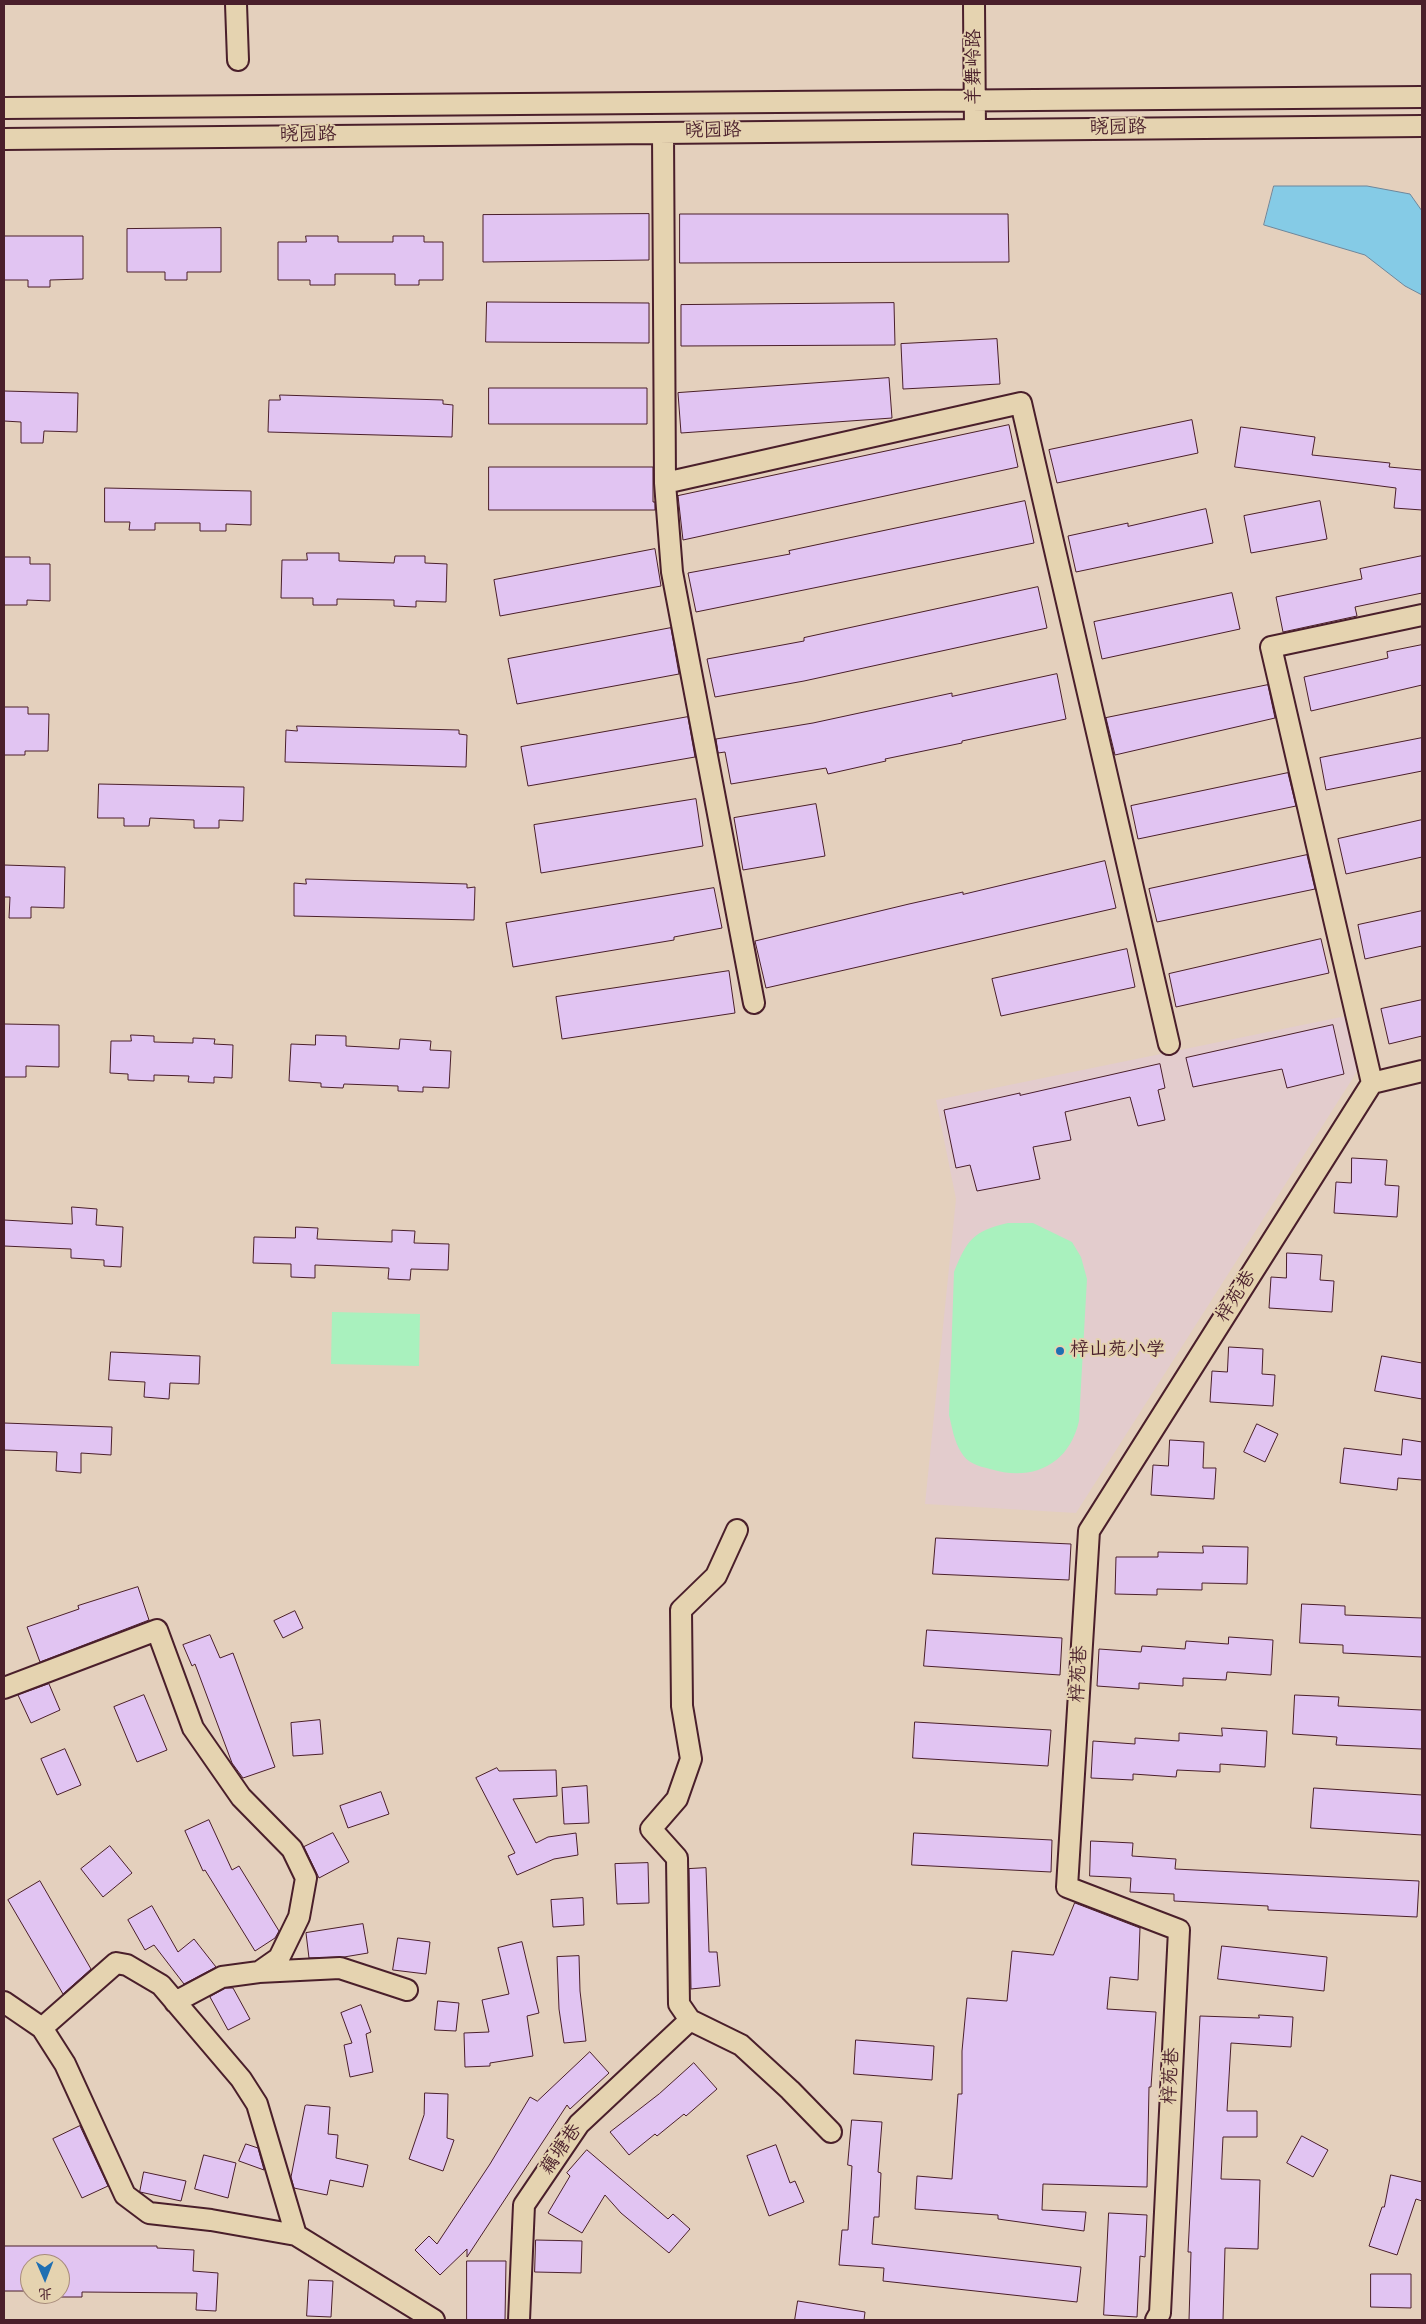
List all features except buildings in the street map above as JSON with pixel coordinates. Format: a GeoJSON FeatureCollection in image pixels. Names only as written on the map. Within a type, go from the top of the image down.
{"type":"FeatureCollection","features":[{"type":"Feature","properties":{"kind":"street"},"geometry":{"type":"LineString","coordinates":[[236,4],[238,60]]}},
{"type":"Feature","properties":{"kind":"street","name":"羊舞岭路"},"geometry":{"type":"LineString","coordinates":[[974,4],[975,130]]}},
{"type":"Feature","properties":{"kind":"street","name":"晓园路"},"geometry":{"type":"LineString","coordinates":[[4,108],[1422,97]]}},
{"type":"Feature","properties":{"kind":"street","name":"晓园路"},"geometry":{"type":"LineString","coordinates":[[4,139],[1422,126]]}},
{"type":"Feature","properties":{"kind":"street"},"geometry":{"type":"LineString","coordinates":[[663,133],[665,483],[672,572],[754,1003]]}},
{"type":"Feature","properties":{"kind":"street"},"geometry":{"type":"LineString","coordinates":[[665,483],[1021,403],[1169,1044]]}},
{"type":"Feature","properties":{"kind":"street"},"geometry":{"type":"LineString","coordinates":[[1422,614],[1271,647],[1372,1083],[1422,1071]]}},
{"type":"Feature","properties":{"kind":"street","name":"梓苑巷"},"geometry":{"type":"LineString","coordinates":[[1156,2320],[1160,2313],[1179,1930],[1068,1887],[1089,1530],[1372,1083]]}},
{"type":"Feature","properties":{"kind":"street"},"geometry":{"type":"LineString","coordinates":[[737,1530],[716,1576],[682,1610],[682,1706],[691,1759],[677,1799],[651,1829],[677,1858],[679,2004],[690,2020],[741,2044],[831,2132]]}},
{"type":"Feature","properties":{"kind":"street"},"geometry":{"type":"LineString","coordinates":[[4,1688],[157,1630],[193,1728],[242,1797],[292,1849],[306,1878],[299,1916],[279,1958],[259,1972]]}},
{"type":"Feature","properties":{"kind":"street"},"geometry":{"type":"LineString","coordinates":[[42,2028],[116,1963],[127,1965],[161,1985],[241,2079],[257,2104],[296,2234]]}},
{"type":"Feature","properties":{"kind":"street"},"geometry":{"type":"LineString","coordinates":[[175,2002],[222,1977],[259,1972],[340,1968],[407,1990]]}},
{"type":"Feature","properties":{"kind":"street"},"geometry":{"type":"LineString","coordinates":[[4,2002],[42,2028],[65,2064],[125,2195],[149,2213],[211,2220],[296,2234],[434,2320]]}},
{"type":"Feature","properties":{"kind":"street","name":"藕塘巷"},"geometry":{"type":"LineString","coordinates":[[519,2320],[524,2205],[579,2124],[690,2020]]}},
{"type":"Feature","properties":{"kind":"shaded area","name":"梓山苑小学"},"geometry":{"type":"Polygon","coordinates":[[[1346,1016],[1358,1070],[1076,1513],[925,1504],[956,1199],[936,1100],[1346,1016]]]}},
{"type":"Feature","properties":{"kind":"green space"},"geometry":{"type":"Polygon","coordinates":[[[1008,1223],[1033,1223],[1072,1242],[1081,1257],[1087,1279],[1079,1421],[1074,1436],[1067,1449],[1058,1459],[1034,1471],[1020,1473],[986,1468],[973,1464],[966,1459],[957,1443],[949,1415],[954,1272],[963,1252],[973,1238],[996,1226],[1008,1223]]]}},
{"type":"Feature","properties":{"kind":"green space"},"geometry":{"type":"Polygon","coordinates":[[[332,1312],[420,1314],[419,1366],[331,1364],[332,1312]]]}},
{"type":"Feature","properties":{"kind":"water"},"geometry":{"type":"Polygon","coordinates":[[[1274,186],[1367,186],[1410,194],[1422,211],[1422,295],[1405,286],[1365,255],[1264,225],[1274,186]]]}},
{"type":"Feature","properties":{"kind":"place","name":"梓山苑小学"},"geometry":{"type":"Point","coordinates":[1060,1351]}}]}
